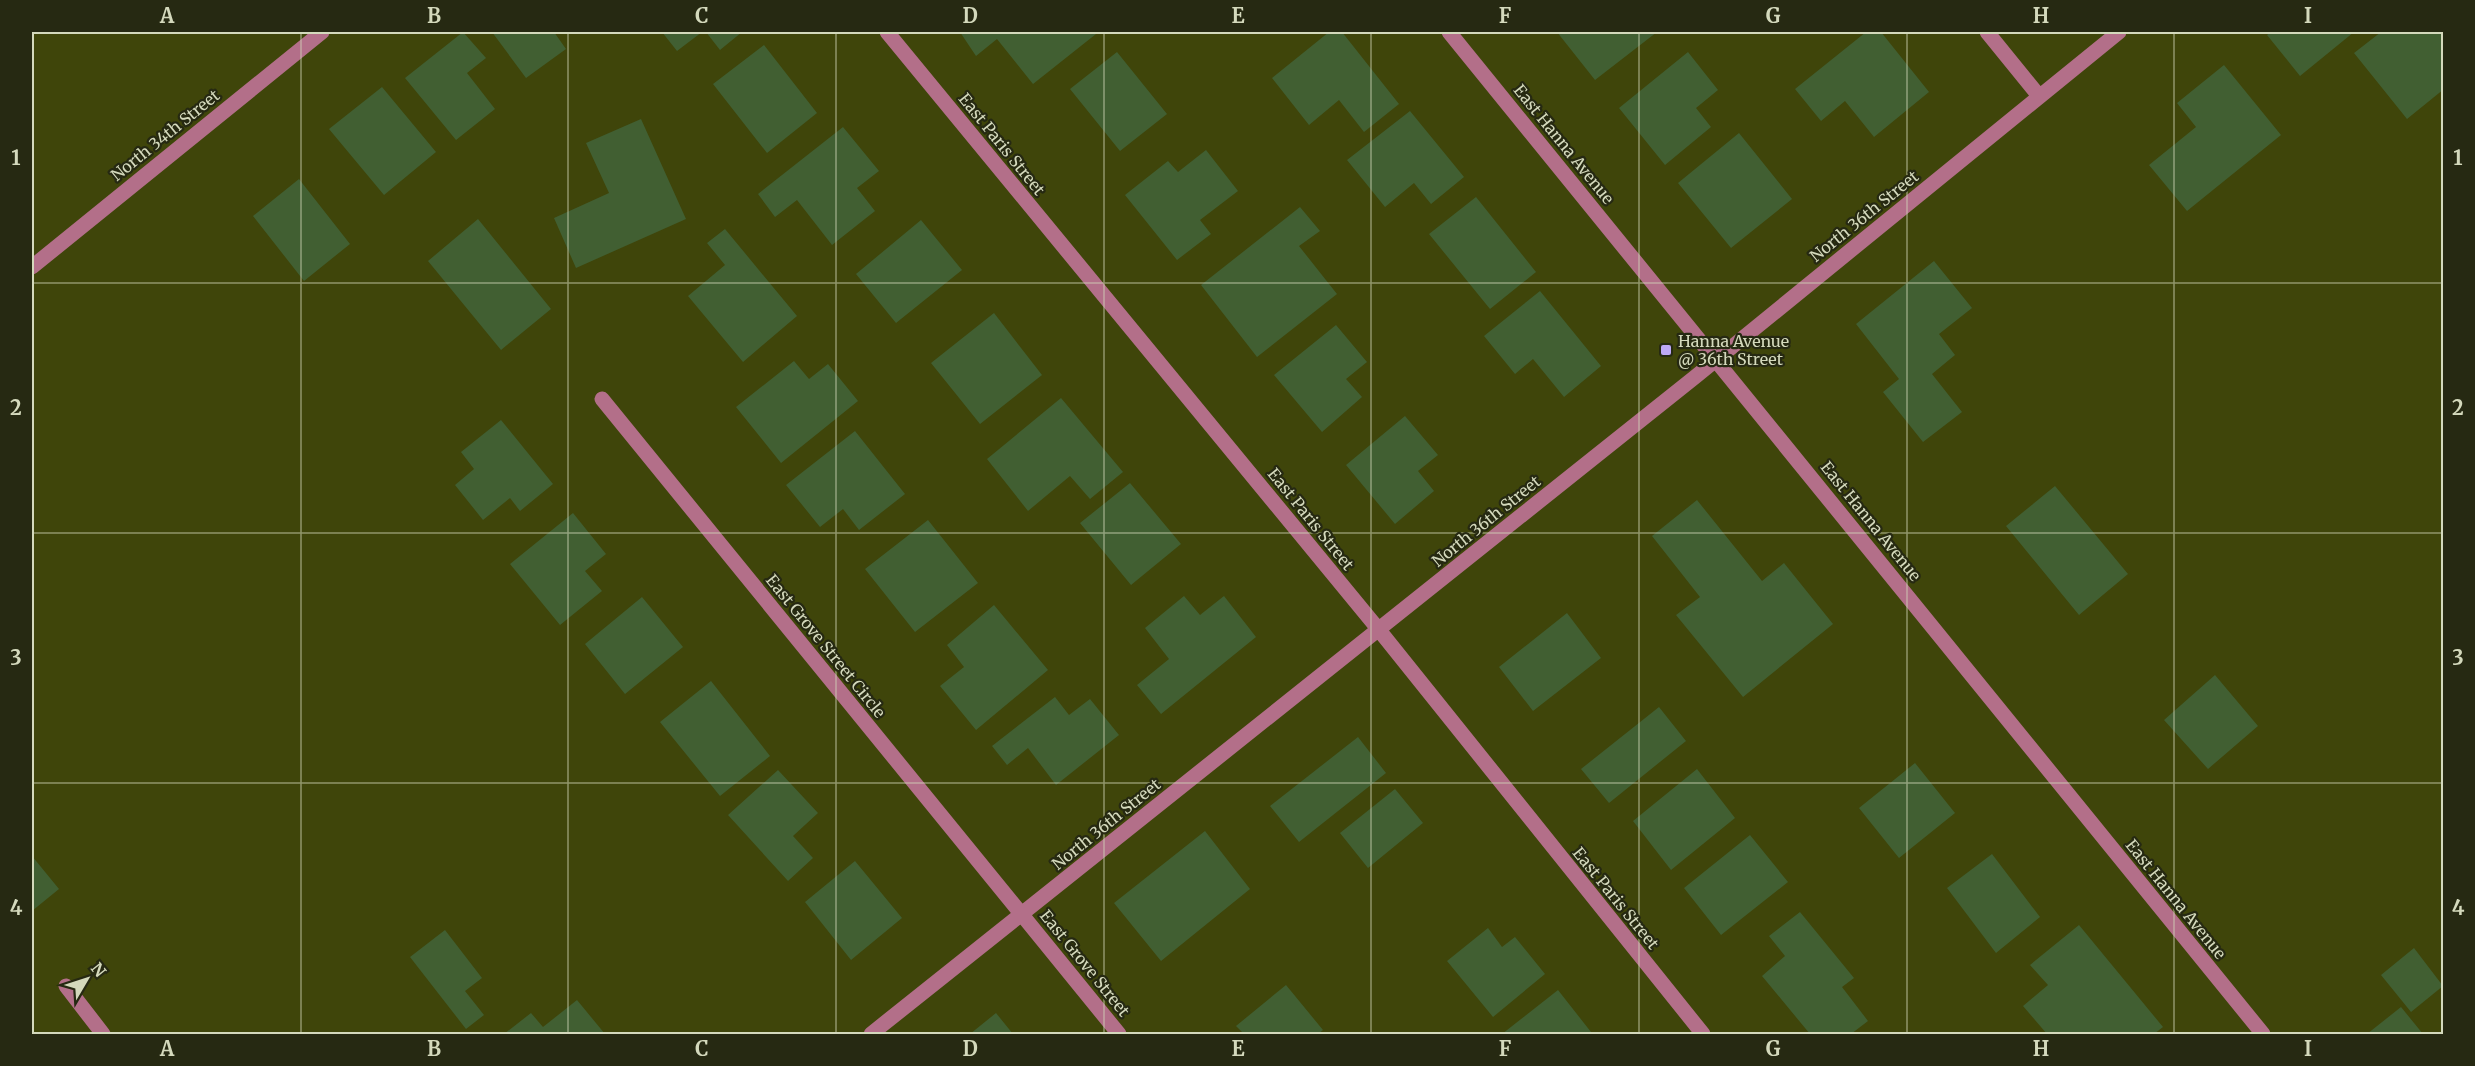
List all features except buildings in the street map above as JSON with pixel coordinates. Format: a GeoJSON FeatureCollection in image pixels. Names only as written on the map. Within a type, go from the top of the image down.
{"type":"FeatureCollection","features":[{"type":"Feature","properties":{"kind":"street","name":"North 34th Street"},"geometry":{"type":"LineString","coordinates":[[32,267],[322,32]]}},
{"type":"Feature","properties":{"kind":"street","name":"East Paris Street"},"geometry":{"type":"LineString","coordinates":[[886,32],[1379,630],[1703,1035]]}},
{"type":"Feature","properties":{"kind":"street","name":"East Hanna Avenue"},"geometry":{"type":"LineString","coordinates":[[1449,32],[2263,1035]]}},
{"type":"Feature","properties":{"kind":"street"},"geometry":{"type":"LineString","coordinates":[[1987,32],[2039,96]]}},
{"type":"Feature","properties":{"kind":"street","name":"North 36th Street"},"geometry":{"type":"LineString","coordinates":[[871,1035],[1717,360],[2120,32]]}},
{"type":"Feature","properties":{"kind":"street","name":"East Grove Street Circle"},"geometry":{"type":"LineString","coordinates":[[602,399],[1022,915]]}},
{"type":"Feature","properties":{"kind":"street","name":"East Grove Street"},"geometry":{"type":"LineString","coordinates":[[1022,915],[1119,1035]]}},
{"type":"Feature","properties":{"kind":"street"},"geometry":{"type":"LineString","coordinates":[[66,986],[104,1035]]}},
{"type":"Feature","properties":{"kind":"place","name":"Hanna Avenue @ 36th Street"},"geometry":{"type":"Point","coordinates":[1666,350]}}]}
